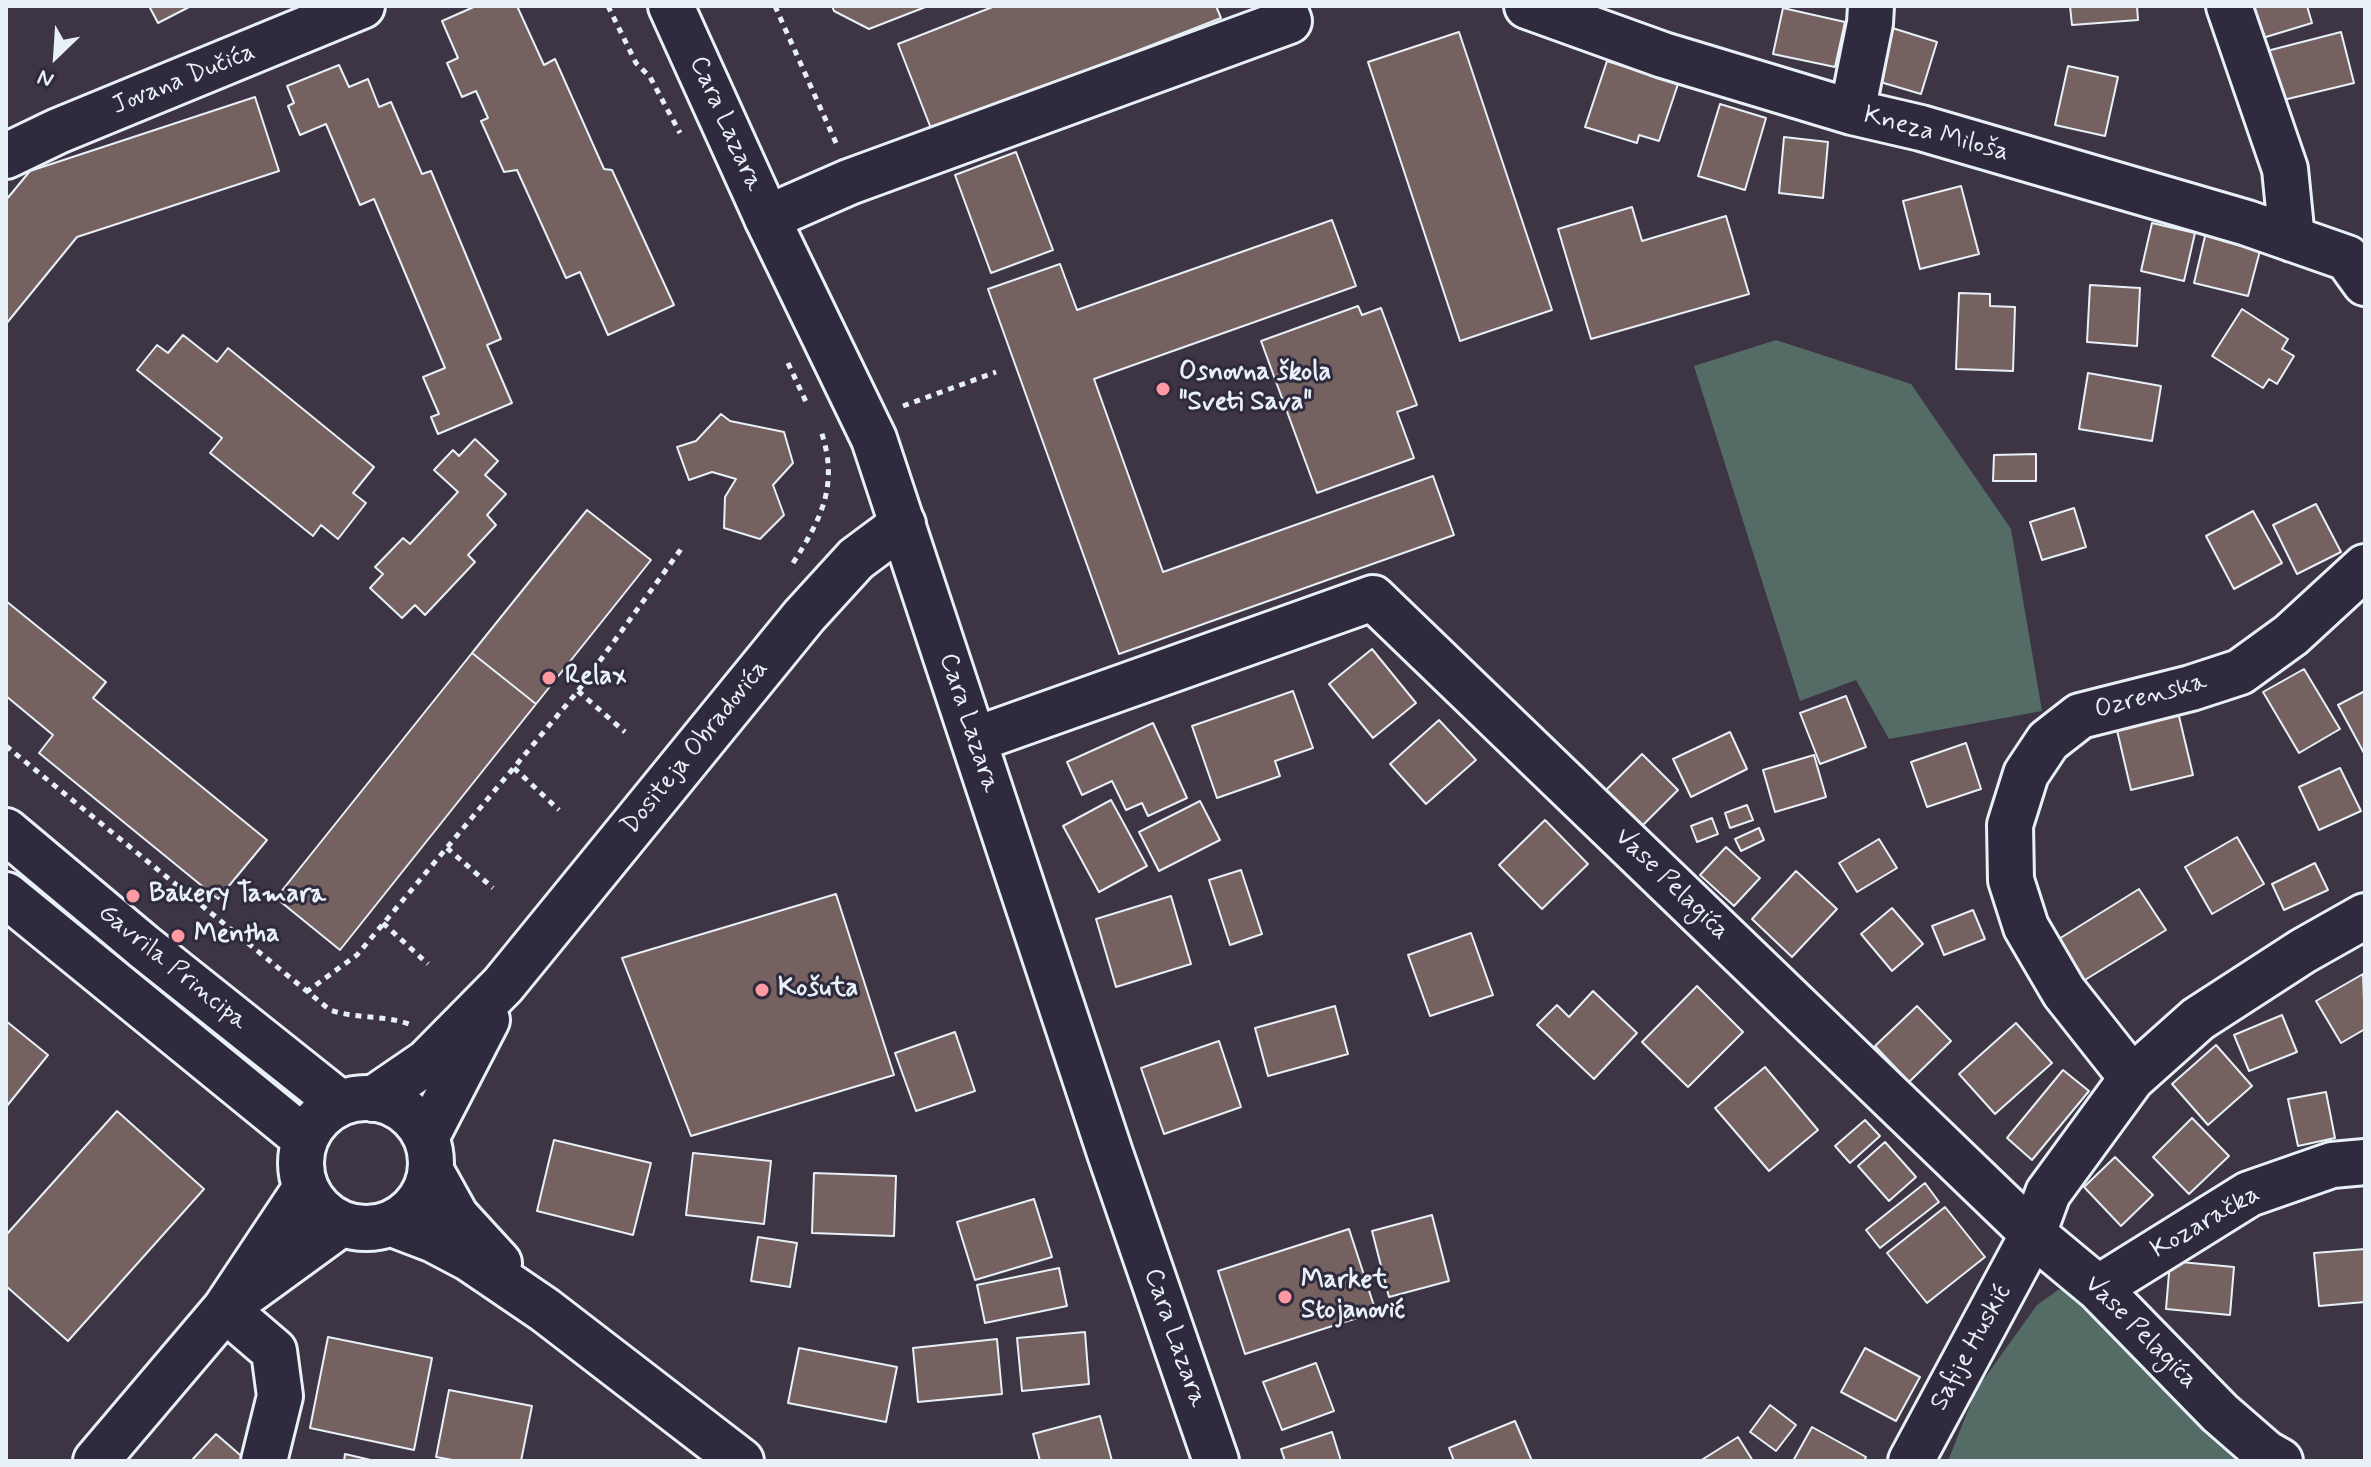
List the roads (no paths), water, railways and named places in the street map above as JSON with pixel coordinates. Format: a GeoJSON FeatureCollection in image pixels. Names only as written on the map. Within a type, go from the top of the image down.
{"type":"FeatureCollection","features":[{"type":"Feature","properties":{"kind":"street","name":"Jovana Dučića"},"geometry":{"type":"LineString","coordinates":[[6,156],[58,131],[362,6]]}},
{"type":"Feature","properties":{"kind":"street","name":"Cara Lazara"},"geometry":{"type":"LineString","coordinates":[[671,6],[767,218],[874,439],[1110,1153],[1216,1461]]}},
{"type":"Feature","properties":{"kind":"street"},"geometry":{"type":"LineString","coordinates":[[767,218],[849,182],[1289,21],[1283,6]]}},
{"type":"Feature","properties":{"kind":"street","name":"Kneza Miloša"},"geometry":{"type":"LineString","coordinates":[[1527,6],[1663,55],[1852,112],[1921,128],[2247,223],[2359,263]]}},
{"type":"Feature","properties":{"kind":"street"},"geometry":{"type":"LineString","coordinates":[[1852,112],[1871,6]]}},
{"type":"Feature","properties":{"kind":"street"},"geometry":{"type":"LineString","coordinates":[[2229,6],[2285,169],[2292,239]]}},
{"type":"Feature","properties":{"kind":"street","name":"Dositeja Obradovića"},"geometry":{"type":"LineString","coordinates":[[356,1101],[427,1062],[503,985],[804,616],[856,559],[903,524]]}},
{"type":"Feature","properties":{"kind":"street","name":"Ozrenska"},"geometry":{"type":"LineString","coordinates":[[2132,1078],[2064,992],[2026,927],[2011,880],[2010,825],[2026,774],[2048,741],[2080,716],[2191,688],[2240,672],[2291,635],[2365,567]]}},
{"type":"Feature","properties":{"kind":"street","name":"Vase Pelagića"},"geometry":{"type":"LineString","coordinates":[[974,740],[1373,598],[2033,1234],[2098,1288],[2220,1413],[2266,1453],[2280,1461]]}},
{"type":"Feature","properties":{"kind":"street","name":"Gavrila Principa"},"geometry":{"type":"LineString","coordinates":[[6,831],[143,946],[356,1101]]}},
{"type":"Feature","properties":{"kind":"street","name":"Gavrila Principa"},"geometry":{"type":"LineString","coordinates":[[6,895],[305,1139]]}},
{"type":"Feature","properties":{"kind":"street","name":"Safije Huskić"},"geometry":{"type":"LineString","coordinates":[[1911,1461],[2033,1234],[2048,1193],[2132,1078],[2198,1019],[2303,951],[2365,916]]}},
{"type":"Feature","properties":{"kind":"street","name":"Dositeja Obradovića"},"geometry":{"type":"LineString","coordinates":[[428,1154],[503,985]]}},
{"type":"Feature","properties":{"kind":"street"},"geometry":{"type":"LineString","coordinates":[[428,1154],[426,1188],[418,1203],[392,1224],[375,1228],[341,1224],[326,1216],[314,1204],[300,1173],[305,1139],[313,1124],[325,1112],[356,1101],[390,1103],[417,1123],[456,1216],[545,1310]]}},
{"type":"Feature","properties":{"kind":"street","name":"Kozaračka"},"geometry":{"type":"LineString","coordinates":[[2098,1288],[2249,1194],[2332,1165],[2365,1162]]}},
{"type":"Feature","properties":{"kind":"street"},"geometry":{"type":"LineString","coordinates":[[96,1461],[225,1309],[305,1189]]}},
{"type":"Feature","properties":{"kind":"street"},"geometry":{"type":"LineString","coordinates":[[225,1309],[341,1224]]}},
{"type":"Feature","properties":{"kind":"street"},"geometry":{"type":"LineString","coordinates":[[392,1224],[434,1240],[470,1259],[545,1310],[741,1461]]}},
{"type":"Feature","properties":{"kind":"street"},"geometry":{"type":"LineString","coordinates":[[225,1309],[274,1351],[280,1396],[264,1461]]}},
{"type":"Feature","properties":{"kind":"place","name":"Osnovna škola \"Sveti Sava\""},"geometry":{"type":"Point","coordinates":[1163,389]}},
{"type":"Feature","properties":{"kind":"place","name":"Relax"},"geometry":{"type":"Point","coordinates":[549,678]}},
{"type":"Feature","properties":{"kind":"place","name":"Bakery Tamara"},"geometry":{"type":"Point","coordinates":[133,896]}},
{"type":"Feature","properties":{"kind":"place","name":"Mentha"},"geometry":{"type":"Point","coordinates":[178,936]}},
{"type":"Feature","properties":{"kind":"place","name":"Košuta"},"geometry":{"type":"Point","coordinates":[762,990]}},
{"type":"Feature","properties":{"kind":"place","name":"Market Stojanović"},"geometry":{"type":"Point","coordinates":[1285,1297]}}]}
